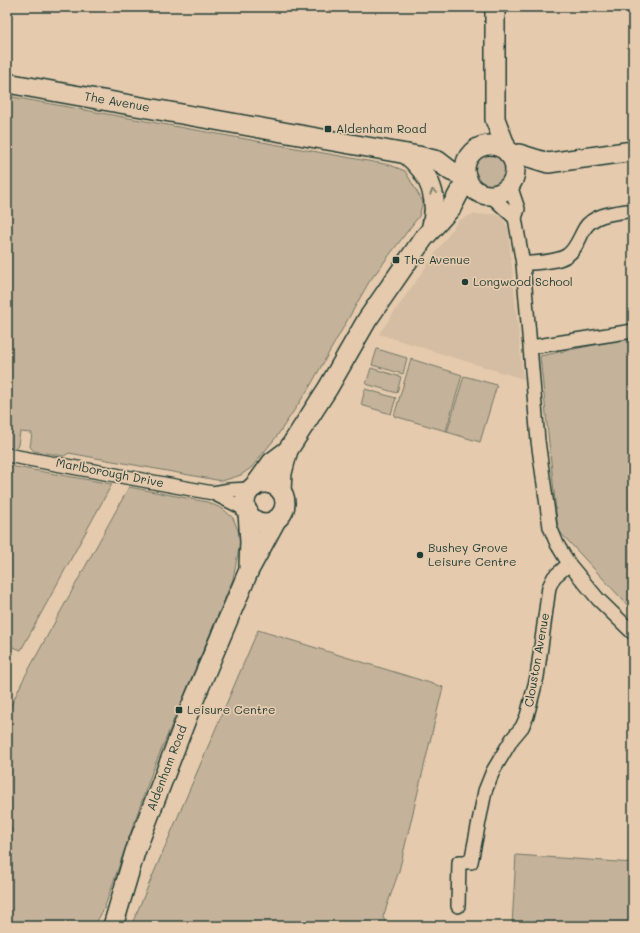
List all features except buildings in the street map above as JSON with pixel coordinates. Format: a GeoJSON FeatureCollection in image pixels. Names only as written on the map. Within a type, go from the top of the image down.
{"type":"FeatureCollection","features":[{"type":"Feature","properties":{"kind":"main road"},"geometry":{"type":"LineString","coordinates":[[451,208],[505,190],[511,183],[515,172],[510,154],[495,119],[495,7]]}},
{"type":"Feature","properties":{"kind":"main road","name":"The Avenue"},"geometry":{"type":"LineString","coordinates":[[7,83],[406,154],[438,161],[452,171],[466,177]]}},
{"type":"Feature","properties":{"kind":"main road"},"geometry":{"type":"LineString","coordinates":[[488,195],[474,189],[466,177],[465,169],[473,152],[484,140],[495,119]]}},
{"type":"Feature","properties":{"kind":"main road"},"geometry":{"type":"LineString","coordinates":[[473,152],[488,145],[502,148],[510,154],[519,154],[548,163]]}},
{"type":"Feature","properties":{"kind":"main road"},"geometry":{"type":"LineString","coordinates":[[511,183],[548,163],[633,151]]}},
{"type":"Feature","properties":{"kind":"main road","name":"The Avenue"},"geometry":{"type":"LineString","coordinates":[[438,161],[473,152]]}},
{"type":"Feature","properties":{"kind":"main road"},"geometry":{"type":"LineString","coordinates":[[406,154],[420,167],[432,189],[435,208],[431,230]]}},
{"type":"Feature","properties":{"kind":"main road"},"geometry":{"type":"LineString","coordinates":[[281,490],[282,473],[288,450],[328,388],[367,320],[431,230],[451,208],[466,177]]}},
{"type":"Feature","properties":{"kind":"main road"},"geometry":{"type":"LineString","coordinates":[[252,488],[264,483],[270,483],[281,490],[285,497],[285,507],[276,520],[262,523],[254,520],[247,511],[246,499],[252,488],[272,462],[288,450]]}},
{"type":"Feature","properties":{"kind":"main road","name":"Aldenham Road"},"geometry":{"type":"LineString","coordinates":[[247,511],[250,542],[249,570]]}},
{"type":"Feature","properties":{"kind":"main road","name":"Aldenham Road"},"geometry":{"type":"LineString","coordinates":[[114,926],[135,852],[190,709],[249,570],[276,520]]}},
{"type":"Feature","properties":{"kind":"street"},"geometry":{"type":"LineString","coordinates":[[511,183],[518,209],[516,218],[523,264],[532,347],[538,441],[548,514],[555,539],[569,564],[598,599],[633,633]]}},
{"type":"Feature","properties":{"kind":"street"},"geometry":{"type":"LineString","coordinates":[[488,195],[516,218]]}},
{"type":"Feature","properties":{"kind":"street"},"geometry":{"type":"LineString","coordinates":[[523,264],[558,260],[566,256],[577,244],[585,228],[595,219],[605,215],[633,210]]}},
{"type":"Feature","properties":{"kind":"street"},"geometry":{"type":"LineString","coordinates":[[532,347],[633,331]]}},
{"type":"Feature","properties":{"kind":"street","name":"Marlborough Drive"},"geometry":{"type":"LineString","coordinates":[[7,455],[126,475],[213,493],[247,511]]}},
{"type":"Feature","properties":{"kind":"street","name":"Marlborough Drive"},"geometry":{"type":"LineString","coordinates":[[213,493],[252,488]]}},
{"type":"Feature","properties":{"kind":"street","name":"Clouston Avenue"},"geometry":{"type":"LineString","coordinates":[[458,906],[459,862],[471,862],[484,791],[493,771],[512,739],[522,727],[527,716],[537,677],[549,587],[554,577],[569,564]]}},
{"type":"Feature","properties":{"kind":"shaded area"},"geometry":{"type":"Polygon","coordinates":[[[7,96],[390,165],[405,171],[423,202],[419,216],[369,282],[309,388],[277,436],[252,467],[241,475],[222,481],[69,453],[64,456],[34,451],[30,447],[32,433],[20,432],[18,445],[14,449],[7,447],[7,96]]]}},
{"type":"Feature","properties":{"kind":"shaded area"},"geometry":{"type":"Polygon","coordinates":[[[485,149],[493,149],[500,152],[505,157],[508,168],[505,179],[500,184],[493,187],[485,187],[478,184],[473,179],[470,172],[470,164],[473,157],[478,152],[485,149]]]}},
{"type":"Feature","properties":{"kind":"shaded area","name":"Longwood School"},"geometry":{"type":"Polygon","coordinates":[[[493,214],[501,216],[508,228],[523,379],[379,334],[458,221],[471,215],[493,214]]]}},
{"type":"Feature","properties":{"kind":"shaded area"},"geometry":{"type":"Polygon","coordinates":[[[633,337],[633,611],[558,530],[540,356],[633,337]]]}},
{"type":"Feature","properties":{"kind":"shaded area"},"geometry":{"type":"Polygon","coordinates":[[[377,349],[407,358],[403,374],[372,365],[377,349]]]}},
{"type":"Feature","properties":{"kind":"shaded area"},"geometry":{"type":"Polygon","coordinates":[[[411,359],[462,375],[446,431],[394,416],[411,359]]]}},
{"type":"Feature","properties":{"kind":"shaded area"},"geometry":{"type":"Polygon","coordinates":[[[371,368],[401,377],[397,393],[366,384],[371,368]]]}},
{"type":"Feature","properties":{"kind":"shaded area"},"geometry":{"type":"Polygon","coordinates":[[[464,376],[497,385],[480,442],[447,432],[464,376]]]}},
{"type":"Feature","properties":{"kind":"shaded area"},"geometry":{"type":"Polygon","coordinates":[[[365,389],[396,398],[391,414],[361,405],[365,389]]]}},
{"type":"Feature","properties":{"kind":"shaded area"},"geometry":{"type":"Polygon","coordinates":[[[10,466],[112,484],[21,650],[7,645],[7,484],[10,466]]]}},
{"type":"Feature","properties":{"kind":"shaded area"},"geometry":{"type":"Polygon","coordinates":[[[129,487],[207,502],[223,509],[233,518],[241,538],[233,579],[152,772],[104,909],[94,926],[7,926],[7,869],[12,829],[7,828],[7,714],[23,680],[129,487]]]}},
{"type":"Feature","properties":{"kind":"shaded area"},"geometry":{"type":"Polygon","coordinates":[[[258,630],[443,687],[399,871],[383,917],[387,926],[131,926],[258,630]]]}},
{"type":"Feature","properties":{"kind":"shaded area"},"geometry":{"type":"Polygon","coordinates":[[[516,855],[633,863],[633,926],[512,926],[516,855]]]}},
{"type":"Feature","properties":{"kind":"place","name":"Aldenham Road"},"geometry":{"type":"Point","coordinates":[328,129]}},
{"type":"Feature","properties":{"kind":"place","name":"The Avenue"},"geometry":{"type":"Point","coordinates":[396,260]}},
{"type":"Feature","properties":{"kind":"place","name":"Longwood School"},"geometry":{"type":"Point","coordinates":[465,282]}},
{"type":"Feature","properties":{"kind":"place","name":"Bushey Grove Leisure Centre"},"geometry":{"type":"Point","coordinates":[420,555]}},
{"type":"Feature","properties":{"kind":"place","name":"Leisure Centre"},"geometry":{"type":"Point","coordinates":[179,710]}}]}
